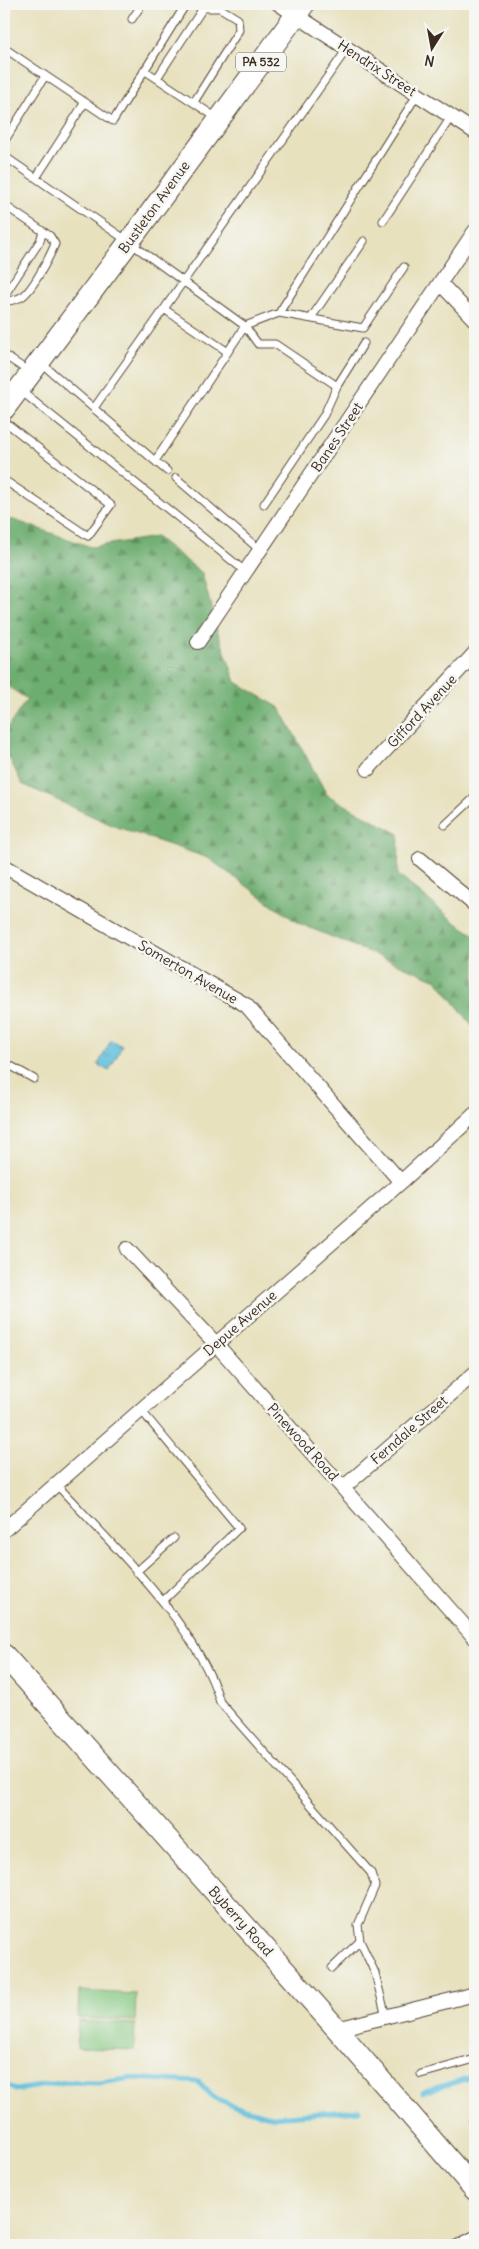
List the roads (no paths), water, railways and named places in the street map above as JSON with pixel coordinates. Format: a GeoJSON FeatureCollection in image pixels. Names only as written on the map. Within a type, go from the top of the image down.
{"type":"FeatureCollection","features":[{"type":"Feature","properties":{"kind":"main road","name":"Bustleton Avenue"},"geometry":{"type":"LineString","coordinates":[[4,408],[219,119],[293,8]]}},
{"type":"Feature","properties":{"kind":"main road","name":"Byberry Road"},"geometry":{"type":"LineString","coordinates":[[4,1654],[337,2029],[475,2190]]}},
{"type":"Feature","properties":{"kind":"street","name":"Hendrix Street"},"geometry":{"type":"LineString","coordinates":[[293,8],[347,49],[475,132]]}},
{"type":"Feature","properties":{"kind":"street","name":"Banes Street"},"geometry":{"type":"LineString","coordinates":[[198,642],[475,231]]}},
{"type":"Feature","properties":{"kind":"street"},"geometry":{"type":"LineString","coordinates":[[441,284],[475,320]]}},
{"type":"Feature","properties":{"kind":"street","name":"Gifford Avenue"},"geometry":{"type":"LineString","coordinates":[[368,769],[475,653]]}},
{"type":"Feature","properties":{"kind":"street"},"geometry":{"type":"LineString","coordinates":[[420,859],[475,905]]}},
{"type":"Feature","properties":{"kind":"street","name":"Somerton Avenue"},"geometry":{"type":"LineString","coordinates":[[4,866],[246,1005],[401,1182]]}},
{"type":"Feature","properties":{"kind":"street","name":"Depue Avenue"},"geometry":{"type":"LineString","coordinates":[[4,1530],[401,1182],[475,1114]]}},
{"type":"Feature","properties":{"kind":"street","name":"Pinewood Road"},"geometry":{"type":"LineString","coordinates":[[127,1249],[216,1344],[344,1487],[475,1638]]}},
{"type":"Feature","properties":{"kind":"street","name":"Ferndale Street"},"geometry":{"type":"LineString","coordinates":[[344,1487],[475,1373]]}},
{"type":"Feature","properties":{"kind":"street"},"geometry":{"type":"LineString","coordinates":[[337,2029],[475,1994]]}},
{"type":"Feature","properties":{"kind":"lane"},"geometry":{"type":"LineString","coordinates":[[132,19],[142,4]]}},
{"type":"Feature","properties":{"kind":"lane"},"geometry":{"type":"LineString","coordinates":[[4,48],[113,121],[186,4]]}},
{"type":"Feature","properties":{"kind":"lane"},"geometry":{"type":"LineString","coordinates":[[194,4],[203,8],[220,8],[238,19],[239,30],[194,102]]}},
{"type":"Feature","properties":{"kind":"lane"},"geometry":{"type":"LineString","coordinates":[[157,78],[203,8]]}},
{"type":"Feature","properties":{"kind":"lane"},"geometry":{"type":"LineString","coordinates":[[94,408],[347,49]]}},
{"type":"Feature","properties":{"kind":"lane"},"geometry":{"type":"LineString","coordinates":[[144,70],[219,119]]}},
{"type":"Feature","properties":{"kind":"lane"},"geometry":{"type":"LineString","coordinates":[[4,142],[46,76]]}},
{"type":"Feature","properties":{"kind":"lane"},"geometry":{"type":"LineString","coordinates":[[279,312],[417,95]]}},
{"type":"Feature","properties":{"kind":"lane"},"geometry":{"type":"LineString","coordinates":[[36,178],[85,102]]}},
{"type":"Feature","properties":{"kind":"lane"},"geometry":{"type":"LineString","coordinates":[[383,221],[452,117]]}},
{"type":"Feature","properties":{"kind":"lane"},"geometry":{"type":"LineString","coordinates":[[4,156],[129,242],[245,326],[258,344],[275,344],[338,386]]}},
{"type":"Feature","properties":{"kind":"lane"},"geometry":{"type":"LineString","coordinates":[[4,205],[50,236],[55,244],[51,254],[24,295],[12,301],[4,301]]}},
{"type":"Feature","properties":{"kind":"lane"},"geometry":{"type":"LineString","coordinates":[[4,296],[40,241],[42,231]]}},
{"type":"Feature","properties":{"kind":"lane"},"geometry":{"type":"LineString","coordinates":[[311,318],[364,241]]}},
{"type":"Feature","properties":{"kind":"lane"},"geometry":{"type":"LineString","coordinates":[[156,460],[245,326],[279,312],[363,328],[404,267]]}},
{"type":"Feature","properties":{"kind":"lane"},"geometry":{"type":"LineString","coordinates":[[164,309],[228,352]]}},
{"type":"Feature","properties":{"kind":"lane"},"geometry":{"type":"LineString","coordinates":[[264,504],[324,415],[338,386],[364,343]]}},
{"type":"Feature","properties":{"kind":"lane"},"geometry":{"type":"LineString","coordinates":[[4,355],[29,374],[246,572]]}},
{"type":"Feature","properties":{"kind":"lane"},"geometry":{"type":"LineString","coordinates":[[29,374],[94,408],[167,471]]}},
{"type":"Feature","properties":{"kind":"lane"},"geometry":{"type":"LineString","coordinates":[[4,421],[111,505],[88,536],[4,480]]}},
{"type":"Feature","properties":{"kind":"lane"},"geometry":{"type":"LineString","coordinates":[[176,478],[260,550]]}},
{"type":"Feature","properties":{"kind":"lane"},"geometry":{"type":"LineString","coordinates":[[445,824],[475,797]]}},
{"type":"Feature","properties":{"kind":"lane"},"geometry":{"type":"LineString","coordinates":[[4,1062],[34,1079]]}},
{"type":"Feature","properties":{"kind":"lane"},"geometry":{"type":"LineString","coordinates":[[141,1410],[239,1528],[163,1601]]}},
{"type":"Feature","properties":{"kind":"lane"},"geometry":{"type":"LineString","coordinates":[[56,1484],[163,1601],[213,1678],[220,1702],[371,1874],[375,1886],[358,1925],[360,1941],[374,1973],[386,2016]]}},
{"type":"Feature","properties":{"kind":"lane"},"geometry":{"type":"LineString","coordinates":[[136,1572],[174,1538]]}},
{"type":"Feature","properties":{"kind":"lane"},"geometry":{"type":"LineString","coordinates":[[332,1968],[360,1941]]}},
{"type":"Feature","properties":{"kind":"lane"},"geometry":{"type":"LineString","coordinates":[[421,2074],[475,2059]]}},
{"type":"Feature","properties":{"kind":"lane"},"geometry":{"type":"LineString","coordinates":[[454,2245],[475,2234]]}},
{"type":"Feature","properties":{"kind":"water"},"geometry":{"type":"Polygon","coordinates":[[[111,1040],[122,1046],[109,1071],[98,1065],[111,1040]]]}},
{"type":"Feature","properties":{"kind":"waterway"},"geometry":{"type":"LineString","coordinates":[[423,2092],[475,2076]]}},
{"type":"Feature","properties":{"kind":"waterway"},"geometry":{"type":"LineString","coordinates":[[4,2083],[15,2090],[66,2082],[99,2083],[133,2078],[199,2082],[213,2097],[237,2107],[274,2117],[359,2110]]}}]}
